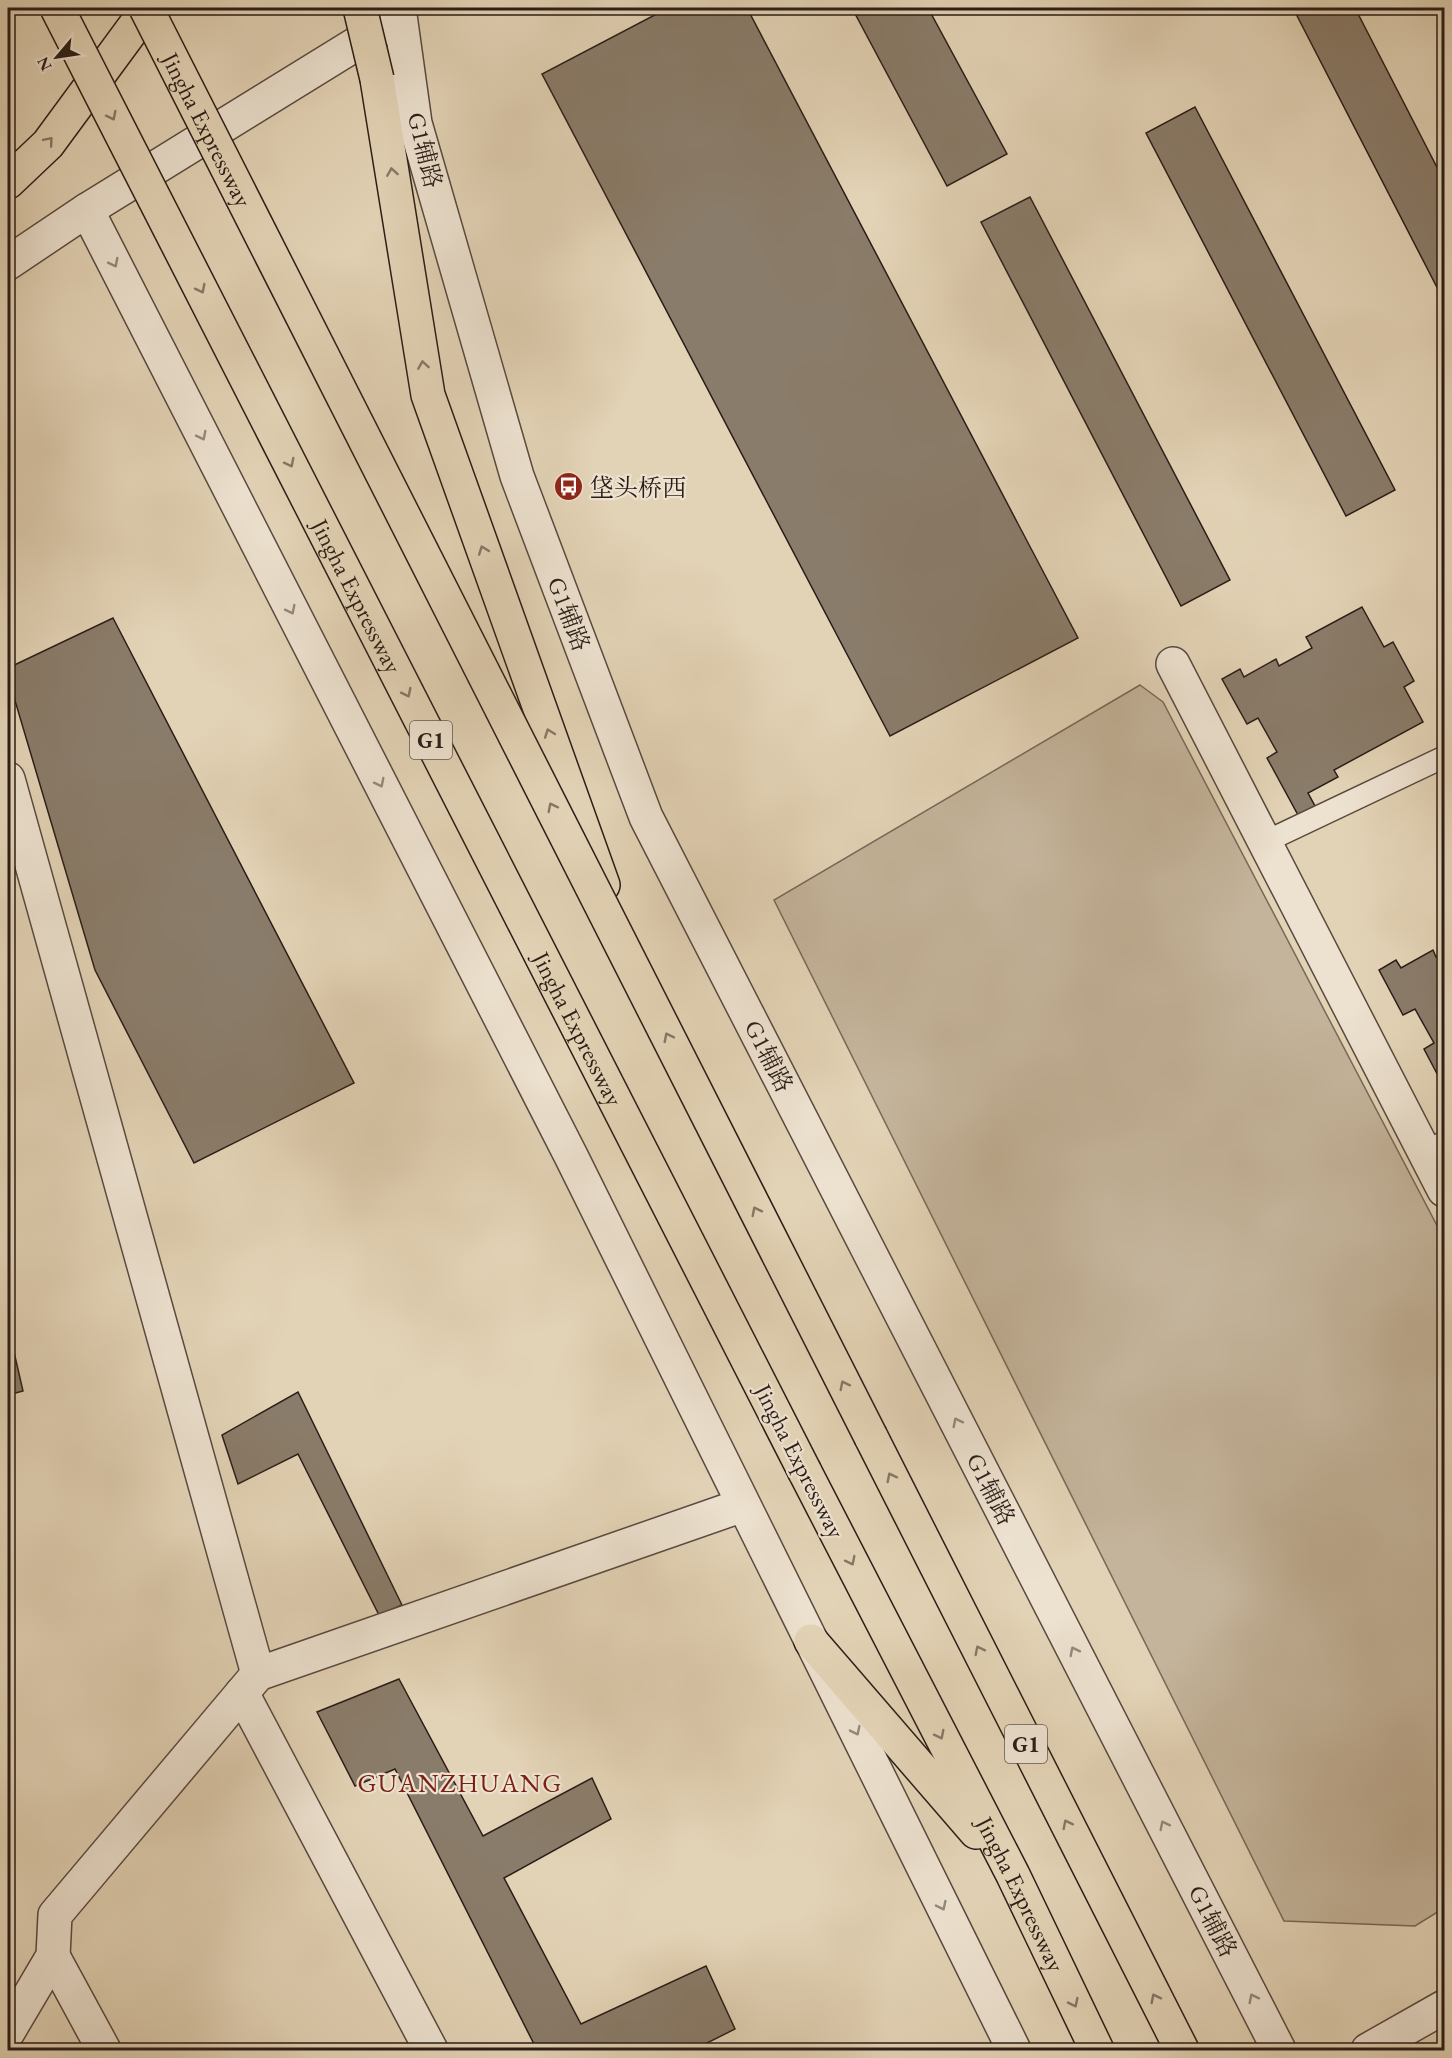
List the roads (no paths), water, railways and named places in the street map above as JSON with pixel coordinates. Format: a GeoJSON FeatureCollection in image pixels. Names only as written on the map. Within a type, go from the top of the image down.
{"type":"FeatureCollection","features":[{"type":"Feature","properties":{"kind":"highway","name":"Jingha Expressway"},"geometry":{"type":"LineString","coordinates":[[57,8],[1012,1875],[1097,2050]]}},
{"type":"Feature","properties":{"kind":"highway","name":"Jingha Expressway"},"geometry":{"type":"LineString","coordinates":[[147,8],[1182,2050]]}},
{"type":"Feature","properties":{"kind":"highway"},"geometry":{"type":"LineString","coordinates":[[8,182],[48,144],[147,8]]}},
{"type":"Feature","properties":{"kind":"highway"},"geometry":{"type":"LineString","coordinates":[[360,8],[377,79],[428,395],[632,966]]}},
{"type":"Feature","properties":{"kind":"highway"},"geometry":{"type":"LineString","coordinates":[[811,1641],[1012,1875]]}},
{"type":"Feature","properties":{"kind":"street"},"geometry":{"type":"LineString","coordinates":[[8,263],[87,210],[404,11]]}},
{"type":"Feature","properties":{"kind":"street","name":"G1辅路"},"geometry":{"type":"LineString","coordinates":[[404,11],[415,123],[517,476],[646,817],[1279,2050]]}},
{"type":"Feature","properties":{"kind":"street"},"geometry":{"type":"LineString","coordinates":[[87,210],[571,1156],[1014,2050]]}},
{"type":"Feature","properties":{"kind":"street"},"geometry":{"type":"LineString","coordinates":[[1173,664],[1265,842],[1435,1147],[1444,1190]]}},
{"type":"Feature","properties":{"kind":"street"},"geometry":{"type":"LineString","coordinates":[[8,779],[250,1683],[431,2050]]}},
{"type":"Feature","properties":{"kind":"street"},"geometry":{"type":"LineString","coordinates":[[8,2032],[53,1956],[55,1915],[250,1683],[743,1504]]}},
{"type":"Feature","properties":{"kind":"street"},"geometry":{"type":"LineString","coordinates":[[53,1956],[104,2050]]}},
{"type":"Feature","properties":{"kind":"street"},"geometry":{"type":"LineString","coordinates":[[1368,2050],[1444,2007]]}},
{"type":"Feature","properties":{"kind":"lane"},"geometry":{"type":"LineString","coordinates":[[1265,842],[1444,757]]}},
{"type":"Feature","properties":{"kind":"place","name":"垡头桥西"},"geometry":{"type":"Point","coordinates":[569,487]}},
{"type":"Feature","properties":{"kind":"district","name":"GUANZHUANG"},"geometry":{"type":"Point","coordinates":[460,1783]}}]}
